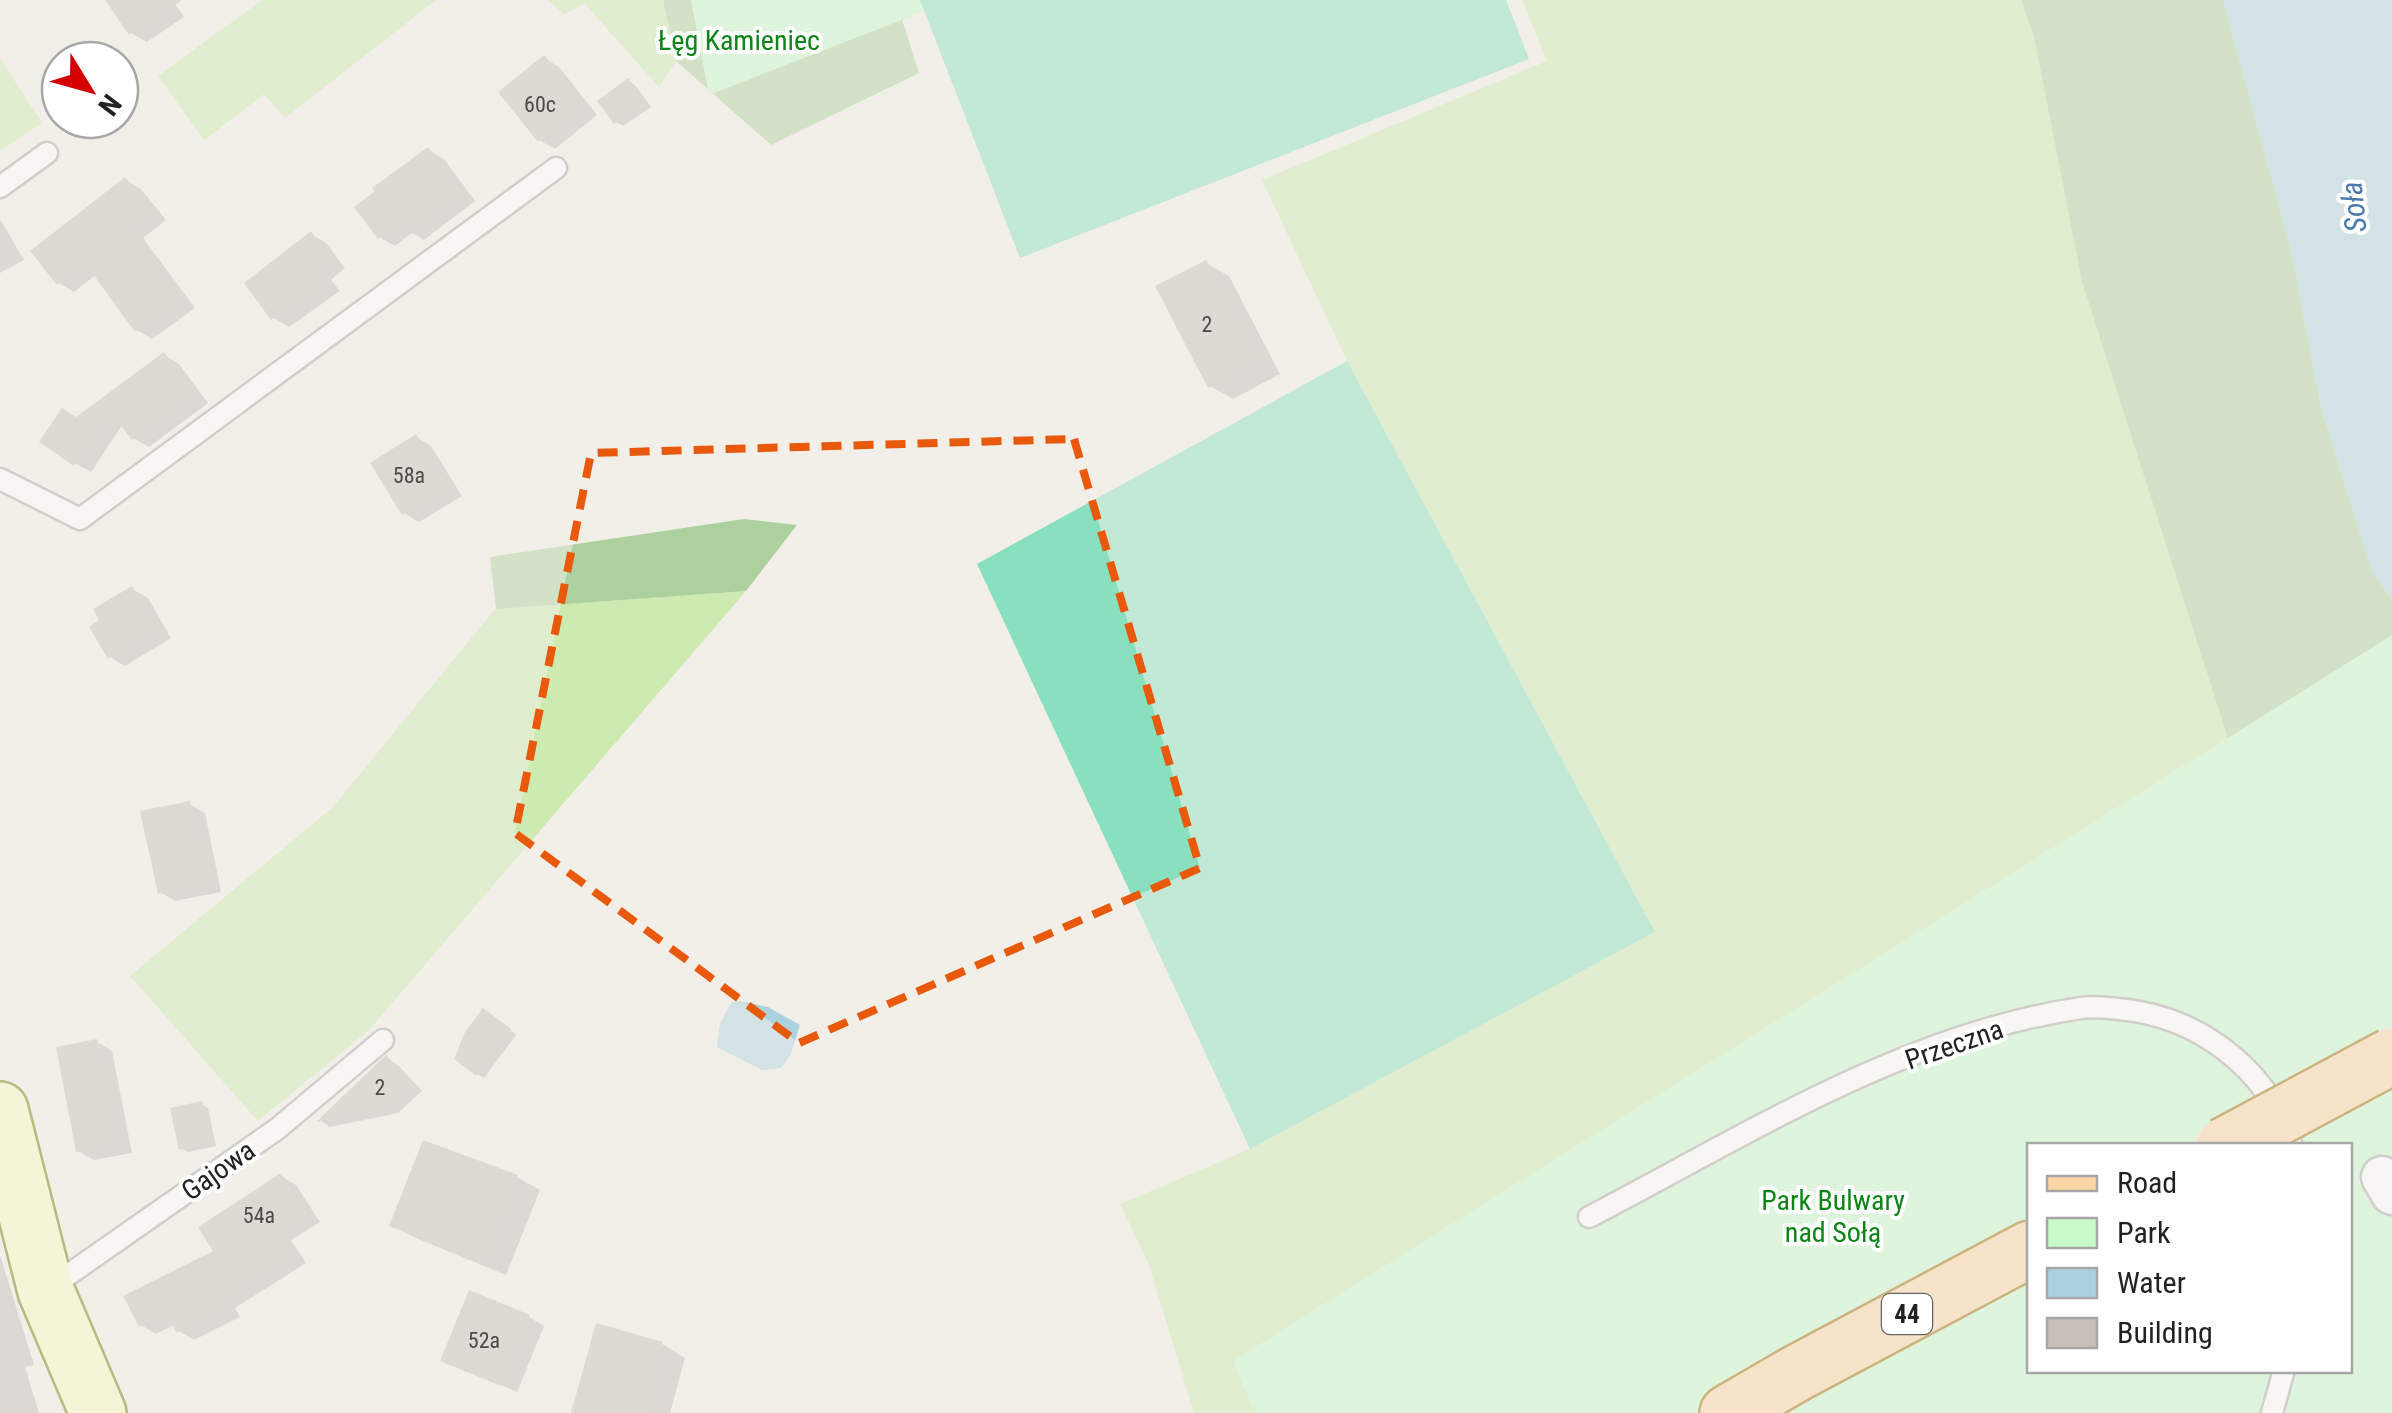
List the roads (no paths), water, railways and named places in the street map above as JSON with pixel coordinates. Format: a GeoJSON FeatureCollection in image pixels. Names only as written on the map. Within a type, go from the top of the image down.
{"type":"FeatureCollection","features":[{"type":"Feature","properties":{"kind":"main road"},"geometry":{"type":"LineString","coordinates":[[2230,1143],[2392,1056]]}},
{"type":"Feature","properties":{"kind":"main road","name":"44"},"geometry":{"type":"LineString","coordinates":[[1728,1413],[1797,1372],[2024,1252]]}},
{"type":"Feature","properties":{"kind":"main road","name":"44"},"geometry":{"type":"LineString","coordinates":[[1697,1413],[1797,1372]]}},
{"type":"Feature","properties":{"kind":"street"},"geometry":{"type":"LineString","coordinates":[[0,1110],[46,1290],[98,1413]]}},
{"type":"Feature","properties":{"kind":"lane"},"geometry":{"type":"LineString","coordinates":[[0,187],[47,152]]}},
{"type":"Feature","properties":{"kind":"lane"},"geometry":{"type":"LineString","coordinates":[[0,479],[80,519],[556,168]]}},
{"type":"Feature","properties":{"kind":"lane","name":"Przeczna"},"geometry":{"type":"LineString","coordinates":[[1589,1217],[1851,1081],[1968,1034],[2085,1007],[2138,1011],[2188,1024],[2222,1046],[2272,1099],[2291,1143]]}},
{"type":"Feature","properties":{"kind":"lane","name":"Gajowa"},"geometry":{"type":"LineString","coordinates":[[46,1290],[277,1129],[382,1040]]}},
{"type":"Feature","properties":{"kind":"lane"},"geometry":{"type":"LineString","coordinates":[[2272,1413],[2283,1373]]}},
{"type":"Feature","properties":{"kind":"water","name":"Soła"},"geometry":{"type":"Polygon","coordinates":[[[2223,0],[2392,0],[2392,600],[2372,573],[2321,405],[2291,250],[2223,0]]]}},
{"type":"Feature","properties":{"kind":"water"},"geometry":{"type":"Polygon","coordinates":[[[731,1002],[768,1007],[800,1025],[790,1056],[781,1068],[762,1070],[717,1047],[720,1024],[731,1002]]]}},
{"type":"Feature","properties":{"kind":"park label","name":"Łęg Kamieniec"},"geometry":{"type":"Point","coordinates":[739,40]}},
{"type":"Feature","properties":{"kind":"park label","name":"Park Bulwary nad Sołą"},"geometry":{"type":"Point","coordinates":[1833,1216]}}]}
